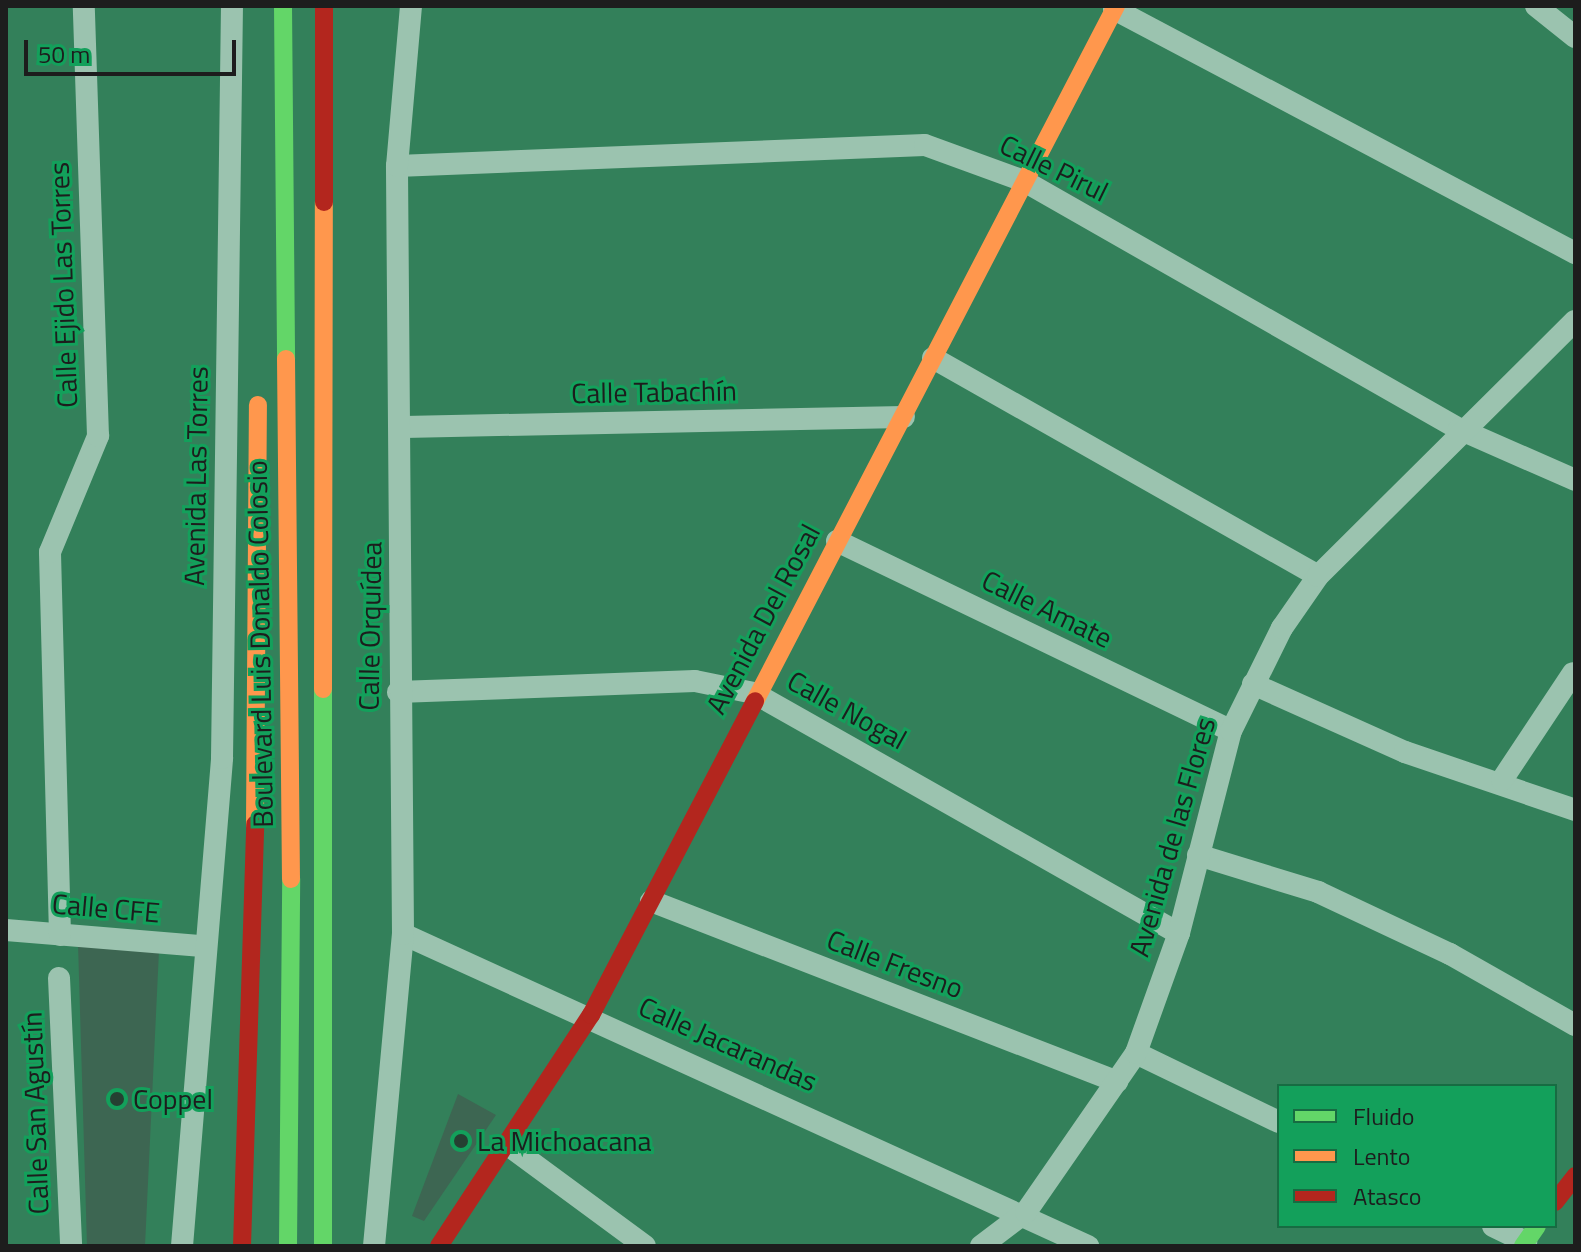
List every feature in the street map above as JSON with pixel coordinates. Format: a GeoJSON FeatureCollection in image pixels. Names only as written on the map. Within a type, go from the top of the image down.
{"type":"FeatureCollection","features":[{"type":"Feature","properties":{"kind":"main road"},"geometry":{"type":"LineString","coordinates":[[262,146],[282,42],[283,6]]}},
{"type":"Feature","properties":{"kind":"main road"},"geometry":{"type":"LineString","coordinates":[[323,1246],[321,223],[324,6]]}},
{"type":"Feature","properties":{"kind":"main road","name":"Avenida Del Rosal"},"geometry":{"type":"LineString","coordinates":[[439,1246],[591,1015],[754,693],[904,417],[1115,8]]}},
{"type":"Feature","properties":{"kind":"main road","name":"Boulevard Luis Donaldo Colosio"},"geometry":{"type":"LineString","coordinates":[[282,42],[293,1105],[288,1246]]}},
{"type":"Feature","properties":{"kind":"main road"},"geometry":{"type":"LineString","coordinates":[[322,59],[339,139],[343,1246]]}},
{"type":"Feature","properties":{"kind":"main road"},"geometry":{"type":"LineString","coordinates":[[242,1246],[254,953],[258,382]]}},
{"type":"Feature","properties":{"kind":"main road"},"geometry":{"type":"LineString","coordinates":[[1557,1199],[1575,1176]]}},
{"type":"Feature","properties":{"kind":"street","name":"Calle Ejido Las Torres"},"geometry":{"type":"LineString","coordinates":[[60,935],[50,552],[98,436],[84,6]]}},
{"type":"Feature","properties":{"kind":"street","name":"Avenida Las Torres"},"geometry":{"type":"LineString","coordinates":[[182,1246],[202,946],[222,758],[232,6]]}},
{"type":"Feature","properties":{"kind":"street","name":"Calle Orquídea"},"geometry":{"type":"LineString","coordinates":[[374,1246],[403,934],[398,692],[404,427],[397,166],[411,6]]}},
{"type":"Feature","properties":{"kind":"street"},"geometry":{"type":"LineString","coordinates":[[1536,6],[1552,25],[1575,37]]}},
{"type":"Feature","properties":{"kind":"street"},"geometry":{"type":"LineString","coordinates":[[1115,8],[1417,174],[1575,253]]}},
{"type":"Feature","properties":{"kind":"street","name":"Calle Pirul"},"geometry":{"type":"LineString","coordinates":[[397,166],[925,145],[1024,181],[1459,429],[1575,480]]}},
{"type":"Feature","properties":{"kind":"street","name":"Avenida de las Flores"},"geometry":{"type":"LineString","coordinates":[[981,1246],[1026,1212],[1136,1053],[1179,933],[1231,731],[1253,684],[1318,576],[1459,429],[1575,321]]}},
{"type":"Feature","properties":{"kind":"street"},"geometry":{"type":"LineString","coordinates":[[933,358],[1318,576]]}},
{"type":"Feature","properties":{"kind":"street","name":"Calle Tabachín"},"geometry":{"type":"LineString","coordinates":[[404,427],[904,417]]}},
{"type":"Feature","properties":{"kind":"street","name":"Calle Amate"},"geometry":{"type":"LineString","coordinates":[[837,541],[1231,731]]}},
{"type":"Feature","properties":{"kind":"street"},"geometry":{"type":"LineString","coordinates":[[1502,780],[1573,673]]}},
{"type":"Feature","properties":{"kind":"street","name":"Calle Nogal"},"geometry":{"type":"LineString","coordinates":[[398,692],[695,681],[754,693],[1179,933]]}},
{"type":"Feature","properties":{"kind":"street"},"geometry":{"type":"LineString","coordinates":[[1253,684],[1405,752],[1502,780],[1575,810]]}},
{"type":"Feature","properties":{"kind":"street"},"geometry":{"type":"LineString","coordinates":[[1198,855],[1318,892],[1575,1025]]}},
{"type":"Feature","properties":{"kind":"street","name":"Calle Fresno"},"geometry":{"type":"LineString","coordinates":[[651,901],[1117,1082]]}},
{"type":"Feature","properties":{"kind":"street","name":"Calle CFE"},"geometry":{"type":"LineString","coordinates":[[6,930],[202,946]]}},
{"type":"Feature","properties":{"kind":"street","name":"Calle Jacarandas"},"geometry":{"type":"LineString","coordinates":[[403,934],[591,1015],[1026,1212],[1088,1246]]}},
{"type":"Feature","properties":{"kind":"street","name":"Calle San Agustín"},"geometry":{"type":"LineString","coordinates":[[59,978],[71,1246]]}},
{"type":"Feature","properties":{"kind":"street"},"geometry":{"type":"LineString","coordinates":[[1136,1053],[1277,1121]]}},
{"type":"Feature","properties":{"kind":"street"},"geometry":{"type":"LineString","coordinates":[[508,1145],[645,1246]]}},
{"type":"Feature","properties":{"kind":"street"},"geometry":{"type":"LineString","coordinates":[[1499,1228],[1529,1238]]}},
{"type":"Feature","properties":{"kind":"building","name":"Coppel"},"geometry":{"type":"Polygon","coordinates":[[[78,944],[159,951],[145,1246],[87,1246],[78,944]]]}},
{"type":"Feature","properties":{"kind":"building"},"geometry":{"type":"Polygon","coordinates":[[[458,1094],[496,1115],[424,1221],[412,1216],[458,1094]]]}},
{"type":"Feature","properties":{"kind":"traffic: fast"},"geometry":{"type":"LineString","coordinates":[[283,6],[286,359]]}},
{"type":"Feature","properties":{"kind":"traffic: fast"},"geometry":{"type":"LineString","coordinates":[[323,689],[323,1246]]}},
{"type":"Feature","properties":{"kind":"traffic: fast"},"geometry":{"type":"LineString","coordinates":[[288,1246],[291,879]]}},
{"type":"Feature","properties":{"kind":"traffic: fast"},"geometry":{"type":"LineString","coordinates":[[1523,1246],[1536,1228]]}},
{"type":"Feature","properties":{"kind":"traffic: slow"},"geometry":{"type":"LineString","coordinates":[[755,701],[1116,6]]}},
{"type":"Feature","properties":{"kind":"traffic: slow"},"geometry":{"type":"LineString","coordinates":[[323,689],[324,202]]}},
{"type":"Feature","properties":{"kind":"traffic: slow"},"geometry":{"type":"LineString","coordinates":[[286,359],[291,879]]}},
{"type":"Feature","properties":{"kind":"traffic: slow"},"geometry":{"type":"LineString","coordinates":[[255,824],[258,405]]}},
{"type":"Feature","properties":{"kind":"traffic: jam"},"geometry":{"type":"LineString","coordinates":[[324,6],[324,202]]}},
{"type":"Feature","properties":{"kind":"traffic: jam"},"geometry":{"type":"LineString","coordinates":[[439,1246],[591,1015],[755,701]]}},
{"type":"Feature","properties":{"kind":"traffic: jam"},"geometry":{"type":"LineString","coordinates":[[242,1246],[255,824]]}},
{"type":"Feature","properties":{"kind":"traffic: jam"},"geometry":{"type":"LineString","coordinates":[[1557,1199],[1575,1176]]}},
{"type":"Feature","properties":{"kind":"place","name":"Coppel"},"geometry":{"type":"Point","coordinates":[117,1099]}},
{"type":"Feature","properties":{"kind":"place","name":"La Michoacana"},"geometry":{"type":"Point","coordinates":[461,1141]}}]}
